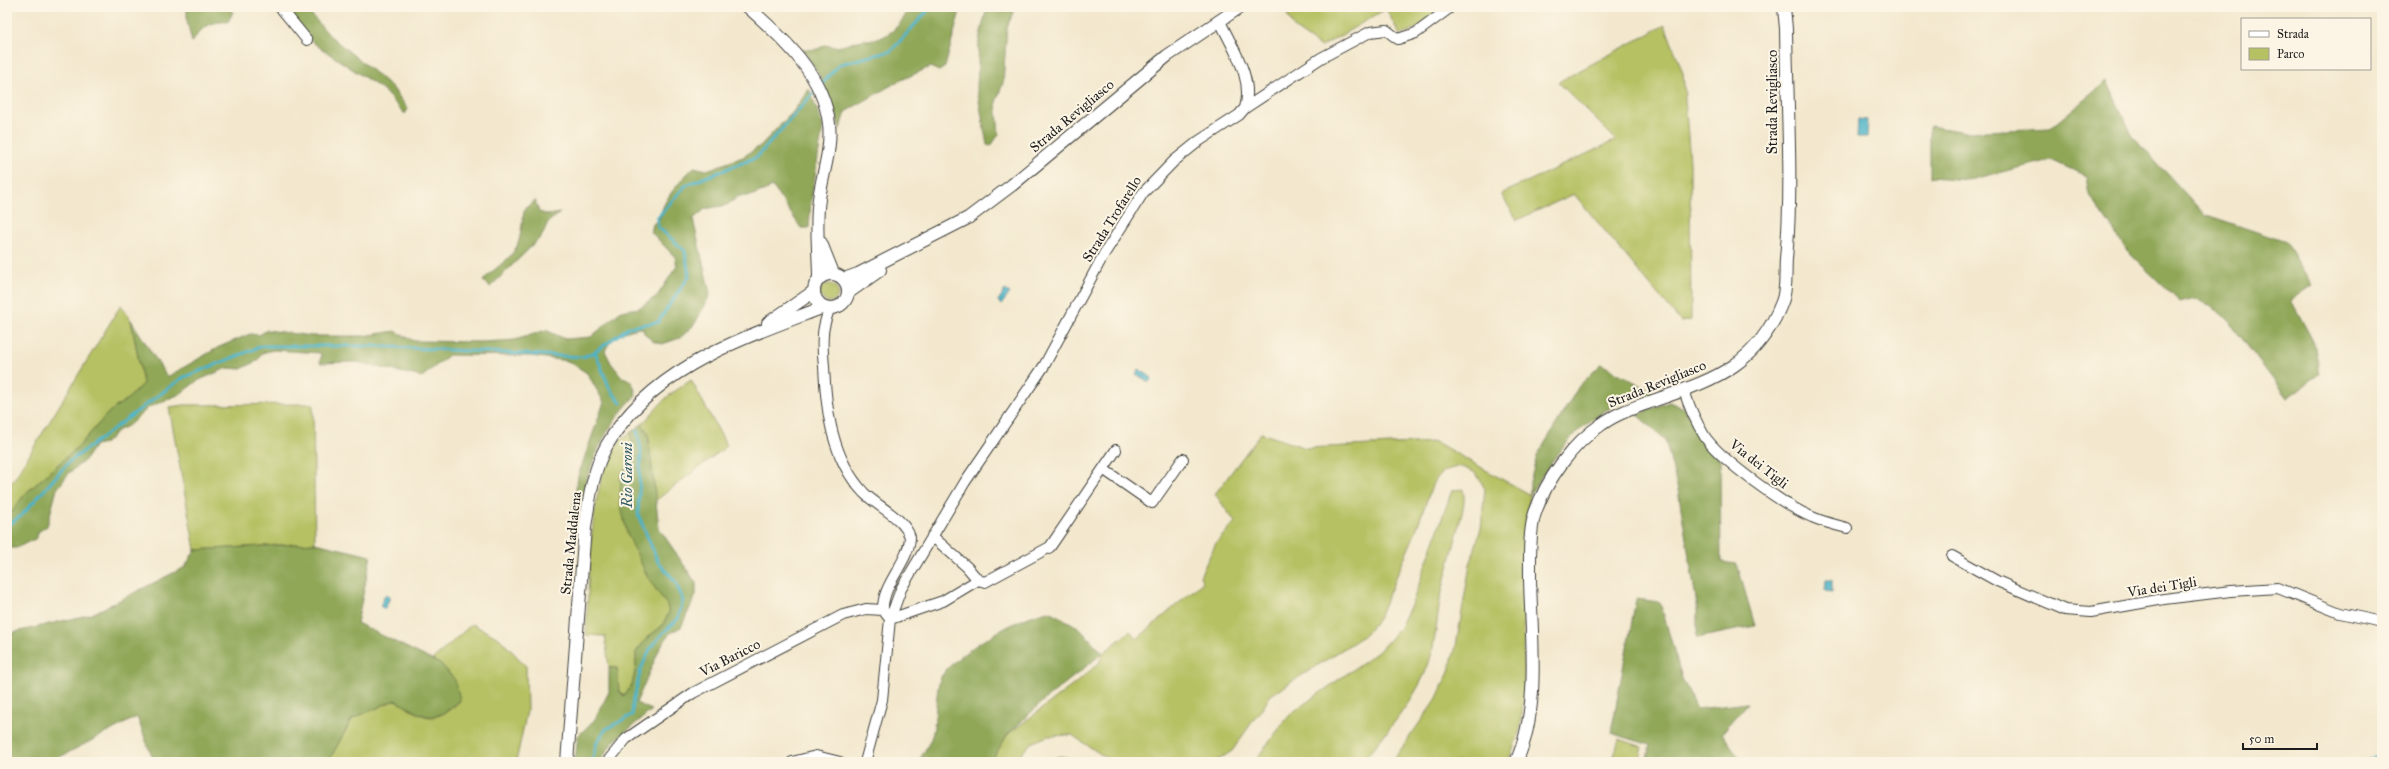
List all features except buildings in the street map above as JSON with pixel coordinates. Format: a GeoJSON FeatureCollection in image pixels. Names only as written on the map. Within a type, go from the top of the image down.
{"type":"FeatureCollection","features":[{"type":"Feature","properties":{"kind":"street"},"geometry":{"type":"LineString","coordinates":[[280,7],[307,40]]}},
{"type":"Feature","properties":{"kind":"street"},"geometry":{"type":"LineString","coordinates":[[748,7],[782,38],[810,74],[824,101],[829,125],[818,200],[819,278],[813,292],[818,304],[826,308],[822,336],[827,411],[838,449],[851,478],[863,492],[904,525],[910,536],[907,553],[892,580],[884,600],[883,610],[890,619],[943,601],[978,580]]}},
{"type":"Feature","properties":{"kind":"street","name":"Strada Revigliasco"},"geometry":{"type":"LineString","coordinates":[[844,279],[858,274],[968,218],[1012,185],[1167,56],[1240,7]]}},
{"type":"Feature","properties":{"kind":"street","name":"Strada Trofarello"},"geometry":{"type":"LineString","coordinates":[[865,762],[882,700],[890,619],[901,589],[965,482],[1044,366],[1104,254],[1143,193],[1174,161],[1199,141],[1239,115],[1245,108],[1321,58],[1370,32],[1386,30],[1398,39],[1416,32],[1452,7]]}},
{"type":"Feature","properties":{"kind":"street","name":"Strada Revigliasco"},"geometry":{"type":"LineString","coordinates":[[1516,762],[1527,731],[1532,689],[1530,560],[1534,514],[1551,480],[1575,447],[1602,424],[1633,408],[1711,380],[1744,359],[1766,334],[1783,301],[1788,236],[1786,29],[1784,7]]}},
{"type":"Feature","properties":{"kind":"street"},"geometry":{"type":"LineString","coordinates":[[1220,20],[1243,69],[1248,99],[1245,108]]}},
{"type":"Feature","properties":{"kind":"street"},"geometry":{"type":"LineString","coordinates":[[818,234],[833,273],[844,279],[848,292]]}},
{"type":"Feature","properties":{"kind":"street","name":"Strada Revigliasco"},"geometry":{"type":"LineString","coordinates":[[826,308],[841,305],[847,299],[848,292],[920,243]]}},
{"type":"Feature","properties":{"kind":"street"},"geometry":{"type":"LineString","coordinates":[[819,278],[833,273]]}},
{"type":"Feature","properties":{"kind":"street","name":"Strada Maddalena"},"geometry":{"type":"LineString","coordinates":[[567,762],[585,527],[591,489],[606,446],[625,418],[652,391],[682,370],[754,333],[813,292]]}},
{"type":"Feature","properties":{"kind":"street","name":"Strada Maddalena"},"geometry":{"type":"LineString","coordinates":[[754,333],[826,308]]}},
{"type":"Feature","properties":{"kind":"street","name":"Via dei Tigli"},"geometry":{"type":"LineString","coordinates":[[1684,390],[1694,416],[1703,432],[1721,453],[1790,505],[1811,517],[1846,528]]}},
{"type":"Feature","properties":{"kind":"street"},"geometry":{"type":"LineString","coordinates":[[932,536],[967,567],[978,580],[985,582],[1050,547],[1116,450]]}},
{"type":"Feature","properties":{"kind":"street"},"geometry":{"type":"LineString","coordinates":[[1103,469],[1152,503],[1183,459]]}},
{"type":"Feature","properties":{"kind":"street","name":"Via dei Tigli"},"geometry":{"type":"LineString","coordinates":[[1952,556],[1997,581],[2065,610],[2091,612],[2171,598],[2278,588],[2340,613],[2382,622]]}},
{"type":"Feature","properties":{"kind":"street","name":"Via Baricco"},"geometry":{"type":"LineString","coordinates":[[607,762],[626,739],[693,693],[843,615],[866,609],[883,610]]}},
{"type":"Feature","properties":{"kind":"street"},"geometry":{"type":"LineString","coordinates":[[792,762],[816,756],[840,762]]}},
{"type":"Feature","properties":{"kind":"green space"},"geometry":{"type":"Polygon","coordinates":[[[187,7],[226,7],[233,12],[228,22],[221,22],[207,26],[199,32],[192,42],[187,21],[187,7]]]}},
{"type":"Feature","properties":{"kind":"green space"},"geometry":{"type":"Polygon","coordinates":[[[269,7],[301,7],[310,13],[329,35],[392,87],[408,109],[405,114],[382,89],[319,47],[269,7]]]}},
{"type":"Feature","properties":{"kind":"green space"},"geometry":{"type":"Polygon","coordinates":[[[910,7],[961,7],[945,67],[939,71],[930,67],[897,82],[845,112],[840,129],[825,88],[816,69],[803,50],[818,49],[825,45],[835,47],[842,46],[860,40],[875,40],[883,37],[897,27],[910,7]]]}},
{"type":"Feature","properties":{"kind":"green space"},"geometry":{"type":"Polygon","coordinates":[[[987,7],[1016,7],[1007,27],[1003,83],[996,102],[999,134],[991,146],[987,145],[977,89],[979,40],[987,7]]]}},
{"type":"Feature","properties":{"kind":"green space"},"geometry":{"type":"Polygon","coordinates":[[[1283,7],[1444,7],[1417,28],[1400,35],[1386,9],[1321,47],[1295,29],[1283,7]]]}},
{"type":"Feature","properties":{"kind":"green space"},"geometry":{"type":"Polygon","coordinates":[[[1665,25],[1683,73],[1690,162],[1691,320],[1681,322],[1574,194],[1517,220],[1501,194],[1616,140],[1558,82],[1665,25]]]}},
{"type":"Feature","properties":{"kind":"green space"},"geometry":{"type":"Polygon","coordinates":[[[2107,81],[2132,135],[2204,214],[2286,242],[2312,285],[2291,300],[2314,343],[2320,374],[2287,398],[2224,315],[2195,298],[2180,302],[2127,251],[2089,194],[2086,176],[2051,160],[1969,180],[1930,177],[1930,126],[1965,132],[2050,128],[2107,81]]]}},
{"type":"Feature","properties":{"kind":"green space"},"geometry":{"type":"Polygon","coordinates":[[[809,89],[823,126],[811,201],[809,228],[801,228],[773,187],[750,196],[739,196],[727,205],[705,209],[693,219],[710,294],[694,325],[680,338],[662,344],[652,341],[644,333],[643,328],[638,328],[621,334],[607,346],[605,351],[611,363],[622,377],[628,379],[632,383],[636,395],[611,426],[594,459],[583,494],[577,533],[570,529],[578,476],[604,402],[587,373],[568,361],[531,356],[449,355],[422,377],[356,362],[320,363],[321,353],[273,350],[262,353],[257,361],[241,369],[227,368],[197,381],[180,394],[149,407],[128,426],[118,430],[106,443],[95,445],[85,460],[69,473],[57,489],[47,526],[38,532],[37,538],[16,548],[7,548],[7,515],[11,513],[25,494],[80,445],[109,412],[130,397],[143,383],[131,320],[167,377],[219,347],[250,334],[259,335],[267,330],[312,336],[363,336],[395,331],[414,341],[483,342],[515,340],[546,330],[565,339],[591,337],[621,311],[639,308],[657,296],[677,266],[675,257],[651,232],[653,224],[660,218],[664,204],[668,197],[683,178],[694,167],[707,170],[743,157],[760,146],[793,112],[809,89]]]}},
{"type":"Feature","properties":{"kind":"green space"},"geometry":{"type":"Polygon","coordinates":[[[535,200],[539,212],[549,215],[560,213],[548,222],[542,236],[490,287],[483,281],[514,252],[519,242],[525,209],[535,200]]]}},
{"type":"Feature","properties":{"kind":"green space"},"geometry":{"type":"Polygon","coordinates":[[[829,284],[835,287],[838,293],[835,299],[829,302],[823,299],[820,293],[823,287],[829,284]]]}},
{"type":"Feature","properties":{"kind":"green space"},"geometry":{"type":"Polygon","coordinates":[[[121,305],[131,320],[143,383],[130,397],[109,412],[80,445],[25,494],[11,513],[7,515],[7,491],[121,305]]]}},
{"type":"Feature","properties":{"kind":"green space"},"geometry":{"type":"Polygon","coordinates":[[[1601,364],[1655,393],[1614,406],[1588,423],[1576,433],[1556,456],[1530,495],[1530,482],[1537,456],[1579,386],[1601,364]]]}},
{"type":"Feature","properties":{"kind":"green space"},"geometry":{"type":"Polygon","coordinates":[[[691,380],[727,446],[655,501],[648,433],[642,424],[668,396],[691,380]]]}},
{"type":"Feature","properties":{"kind":"green space"},"geometry":{"type":"Polygon","coordinates":[[[1669,402],[1684,408],[1704,442],[1720,460],[1721,562],[1737,564],[1755,626],[1697,638],[1697,605],[1678,490],[1665,439],[1637,415],[1669,402]]]}},
{"type":"Feature","properties":{"kind":"green space"},"geometry":{"type":"Polygon","coordinates":[[[313,404],[315,543],[195,550],[169,407],[184,405],[313,404]]]}},
{"type":"Feature","properties":{"kind":"green space"},"geometry":{"type":"Polygon","coordinates":[[[642,424],[648,433],[659,528],[696,583],[696,595],[681,627],[670,633],[659,650],[636,703],[652,710],[612,743],[600,762],[575,762],[578,736],[595,719],[609,692],[609,668],[617,668],[619,691],[624,696],[632,685],[636,667],[636,652],[648,637],[661,627],[669,613],[667,605],[648,578],[627,533],[620,502],[621,475],[629,463],[632,449],[631,432],[642,424]]]}},
{"type":"Feature","properties":{"kind":"green space"},"geometry":{"type":"Polygon","coordinates":[[[631,432],[632,449],[629,463],[621,475],[620,502],[648,578],[668,605],[669,613],[661,627],[648,637],[636,652],[636,667],[632,685],[624,696],[619,691],[617,668],[609,668],[605,636],[586,635],[589,563],[595,508],[600,483],[607,461],[617,444],[631,432]]]}},
{"type":"Feature","properties":{"kind":"green space"},"geometry":{"type":"Polygon","coordinates":[[[1261,433],[1306,448],[1436,442],[1530,495],[1524,533],[1524,697],[1520,730],[1508,762],[1392,762],[1437,698],[1449,671],[1456,646],[1470,565],[1481,528],[1485,489],[1476,473],[1460,466],[1443,471],[1433,483],[1414,536],[1378,619],[1365,635],[1271,695],[1232,751],[1215,762],[1112,762],[1072,735],[1048,736],[1031,743],[1014,762],[991,762],[1007,735],[1077,682],[1099,663],[1103,653],[1130,631],[1137,639],[1203,582],[1200,576],[1216,543],[1235,522],[1215,494],[1261,433]]]}},
{"type":"Feature","properties":{"kind":"green space"},"geometry":{"type":"Polygon","coordinates":[[[1463,489],[1463,510],[1442,590],[1431,656],[1419,685],[1405,708],[1362,762],[1254,762],[1290,714],[1378,652],[1399,629],[1413,601],[1452,490],[1463,489]]]}},
{"type":"Feature","properties":{"kind":"green space"},"geometry":{"type":"Polygon","coordinates":[[[315,543],[371,556],[357,623],[442,665],[455,680],[460,700],[442,714],[435,716],[421,714],[395,700],[352,719],[328,762],[154,762],[137,717],[50,762],[7,762],[7,634],[92,614],[185,567],[195,550],[315,543]]]}},
{"type":"Feature","properties":{"kind":"green space"},"geometry":{"type":"Polygon","coordinates":[[[1636,599],[1660,602],[1682,678],[1697,709],[1748,703],[1722,733],[1742,762],[1646,762],[1650,745],[1611,733],[1636,599]]]}},
{"type":"Feature","properties":{"kind":"green space"},"geometry":{"type":"Polygon","coordinates":[[[1049,611],[1078,627],[1103,653],[1043,701],[1007,735],[991,762],[918,762],[932,736],[939,681],[949,667],[960,657],[990,636],[1023,619],[1049,611]]]}},
{"type":"Feature","properties":{"kind":"green space"},"geometry":{"type":"Polygon","coordinates":[[[472,624],[499,638],[526,666],[527,711],[516,762],[328,762],[352,719],[395,700],[421,715],[435,717],[450,709],[460,701],[451,676],[443,667],[432,660],[472,624]]]}},
{"type":"Feature","properties":{"kind":"green space"},"geometry":{"type":"Polygon","coordinates":[[[1619,739],[1643,747],[1639,762],[1612,762],[1619,739]]]}},
{"type":"Feature","properties":{"kind":"green space"},"geometry":{"type":"Polygon","coordinates":[[[1060,756],[1077,759],[1082,762],[1043,762],[1060,756]]]}},
{"type":"Feature","properties":{"kind":"water"},"geometry":{"type":"Polygon","coordinates":[[[1858,119],[1868,120],[1867,137],[1857,137],[1858,119]]]}},
{"type":"Feature","properties":{"kind":"water"},"geometry":{"type":"Polygon","coordinates":[[[1005,290],[1010,293],[1001,305],[998,301],[1005,290]]]}},
{"type":"Feature","properties":{"kind":"water"},"geometry":{"type":"Polygon","coordinates":[[[1139,369],[1152,378],[1149,382],[1136,374],[1139,369]]]}},
{"type":"Feature","properties":{"kind":"water"},"geometry":{"type":"Polygon","coordinates":[[[1826,580],[1832,580],[1832,592],[1825,591],[1826,580]]]}},
{"type":"Feature","properties":{"kind":"water"},"geometry":{"type":"Polygon","coordinates":[[[385,595],[390,597],[385,609],[380,606],[385,595]]]}},
{"type":"Feature","properties":{"kind":"waterway"},"geometry":{"type":"LineString","coordinates":[[820,86],[840,64],[891,51],[931,7]]}},
{"type":"Feature","properties":{"kind":"waterway"},"geometry":{"type":"LineString","coordinates":[[7,526],[22,515],[69,462],[182,378],[262,346],[374,346],[583,357],[595,352],[629,327],[658,322],[689,276],[685,251],[658,227],[657,218],[686,185],[757,157],[816,90]]}},
{"type":"Feature","properties":{"kind":"waterway","name":"Rio Garoni"},"geometry":{"type":"LineString","coordinates":[[595,352],[610,389],[621,403]]}},
{"type":"Feature","properties":{"kind":"waterway","name":"Rio Garoni"},"geometry":{"type":"LineString","coordinates":[[592,762],[597,742],[606,729],[632,715],[633,702],[641,669],[650,649],[661,635],[678,619],[683,600],[675,581],[658,562],[638,514],[641,450],[637,430]]}},
{"type":"Feature","properties":{"kind":"waterway"},"geometry":{"type":"LineString","coordinates":[[2358,762],[2382,756]]}}]}
